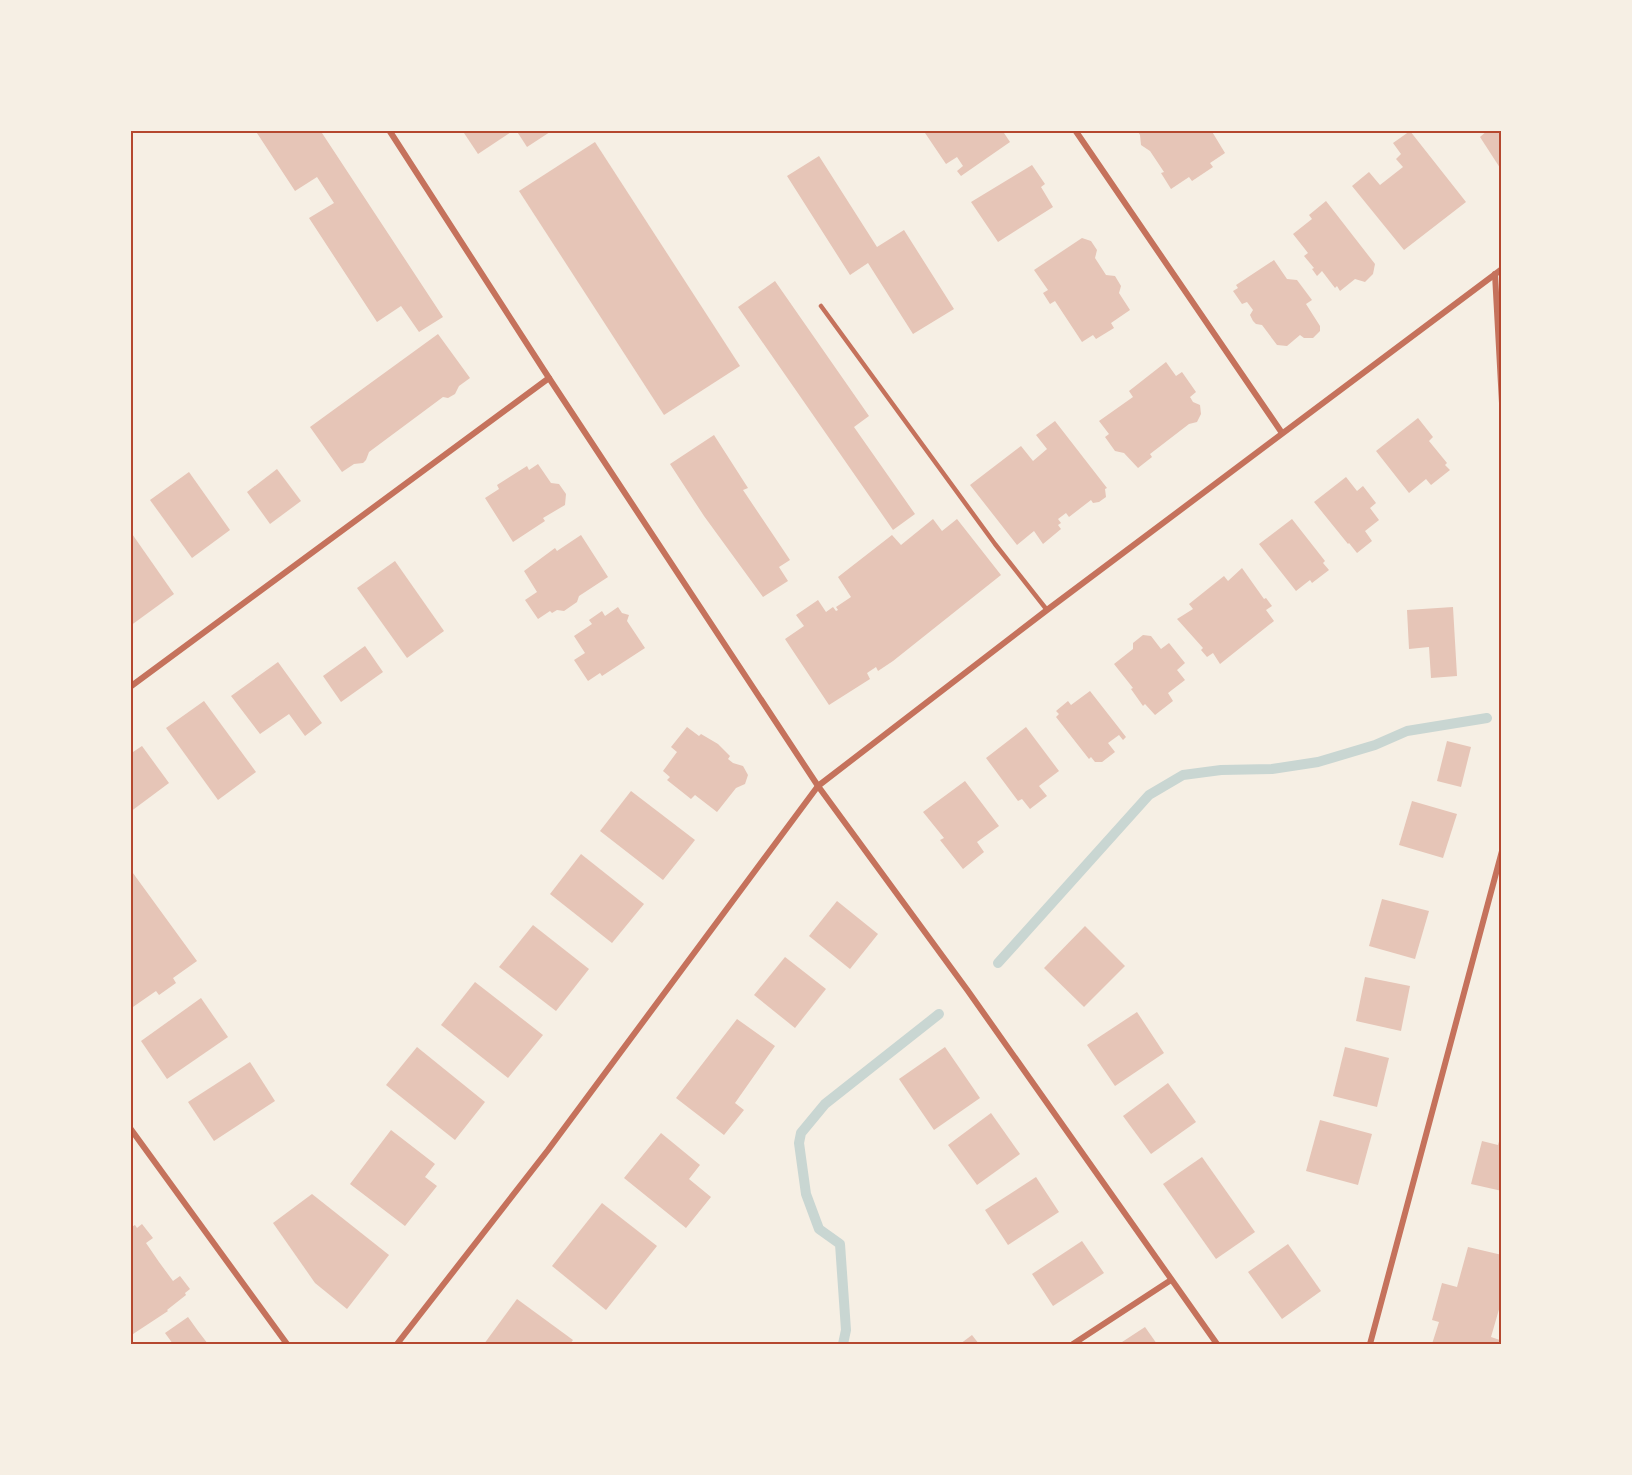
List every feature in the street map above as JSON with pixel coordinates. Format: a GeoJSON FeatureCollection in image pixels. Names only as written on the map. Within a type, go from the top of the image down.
{"type":"FeatureCollection","features":[{"type":"Feature","properties":{"kind":"street"},"geometry":{"type":"LineString","coordinates":[[389,130],[549,378],[818,786],[968,991],[1217,1344]]}},
{"type":"Feature","properties":{"kind":"street"},"geometry":{"type":"LineString","coordinates":[[1075,130],[1282,433]]}},
{"type":"Feature","properties":{"kind":"street"},"geometry":{"type":"LineString","coordinates":[[397,1344],[548,1150],[818,786],[1047,610],[1502,269]]}},
{"type":"Feature","properties":{"kind":"street"},"geometry":{"type":"LineString","coordinates":[[1495,274],[1502,403]]}},
{"type":"Feature","properties":{"kind":"street"},"geometry":{"type":"LineString","coordinates":[[130,687],[549,378]]}},
{"type":"Feature","properties":{"kind":"street"},"geometry":{"type":"LineString","coordinates":[[1370,1344],[1502,851]]}},
{"type":"Feature","properties":{"kind":"street"},"geometry":{"type":"LineString","coordinates":[[130,1128],[287,1344]]}},
{"type":"Feature","properties":{"kind":"street"},"geometry":{"type":"LineString","coordinates":[[1073,1344],[1171,1280]]}},
{"type":"Feature","properties":{"kind":"lane"},"geometry":{"type":"LineString","coordinates":[[821,306],[995,544],[1047,610]]}},
{"type":"Feature","properties":{"kind":"building"},"geometry":{"type":"Polygon","coordinates":[[[255,130],[320,130],[443,317],[419,332],[401,306],[377,322],[309,218],[334,203],[317,177],[295,191],[255,130]]]}},
{"type":"Feature","properties":{"kind":"building"},"geometry":{"type":"Polygon","coordinates":[[[462,130],[514,130],[478,154],[462,130]]]}},
{"type":"Feature","properties":{"kind":"building"},"geometry":{"type":"Polygon","coordinates":[[[516,130],[553,130],[527,147],[516,130]]]}},
{"type":"Feature","properties":{"kind":"building"},"geometry":{"type":"Polygon","coordinates":[[[923,130],[1002,130],[1010,142],[961,176],[957,171],[963,166],[957,157],[946,164],[923,130]]]}},
{"type":"Feature","properties":{"kind":"building"},"geometry":{"type":"Polygon","coordinates":[[[1137,130],[1211,130],[1225,153],[1210,163],[1213,167],[1192,181],[1189,177],[1171,189],[1161,173],[1164,172],[1150,151],[1141,145],[1137,130]]]}},
{"type":"Feature","properties":{"kind":"building"},"geometry":{"type":"Polygon","coordinates":[[[1488,130],[1502,130],[1502,171],[1480,137],[1488,130]]]}},
{"type":"Feature","properties":{"kind":"building"},"geometry":{"type":"Polygon","coordinates":[[[1410,131],[1466,202],[1404,250],[1352,186],[1369,172],[1380,185],[1403,167],[1396,159],[1401,154],[1393,143],[1410,131]]]}},
{"type":"Feature","properties":{"kind":"building"},"geometry":{"type":"Polygon","coordinates":[[[595,142],[740,366],[664,415],[519,191],[595,142]]]}},
{"type":"Feature","properties":{"kind":"building"},"geometry":{"type":"Polygon","coordinates":[[[819,156],[877,247],[904,230],[954,309],[913,334],[868,263],[850,275],[787,176],[819,156]]]}},
{"type":"Feature","properties":{"kind":"building"},"geometry":{"type":"Polygon","coordinates":[[[1032,165],[1045,184],[1041,187],[1053,207],[998,242],[971,202],[1032,165]]]}},
{"type":"Feature","properties":{"kind":"building"},"geometry":{"type":"Polygon","coordinates":[[[1326,201],[1375,264],[1373,274],[1365,282],[1355,279],[1340,291],[1322,271],[1317,276],[1312,269],[1314,268],[1304,256],[1308,253],[1293,234],[1312,219],[1309,215],[1326,201]]]}},
{"type":"Feature","properties":{"kind":"building"},"geometry":{"type":"Polygon","coordinates":[[[1082,238],[1091,241],[1097,250],[1095,258],[1106,275],[1115,276],[1121,286],[1119,293],[1130,310],[1111,323],[1114,328],[1096,339],[1093,335],[1082,342],[1055,301],[1050,304],[1043,293],[1048,290],[1034,270],[1082,238]]]}},
{"type":"Feature","properties":{"kind":"building"},"geometry":{"type":"Polygon","coordinates":[[[1274,260],[1287,279],[1297,280],[1312,300],[1306,304],[1320,326],[1320,331],[1313,338],[1304,338],[1300,335],[1287,346],[1277,345],[1262,325],[1253,321],[1250,315],[1253,310],[1247,302],[1242,304],[1233,291],[1238,288],[1236,285],[1274,260]]]}},
{"type":"Feature","properties":{"kind":"building"},"geometry":{"type":"Polygon","coordinates":[[[775,281],[869,416],[854,427],[915,514],[893,530],[738,307],[775,281]]]}},
{"type":"Feature","properties":{"kind":"building"},"geometry":{"type":"Polygon","coordinates":[[[438,334],[470,378],[459,386],[455,394],[448,398],[443,397],[369,452],[363,463],[354,464],[342,472],[310,427],[438,334]]]}},
{"type":"Feature","properties":{"kind":"building"},"geometry":{"type":"Polygon","coordinates":[[[1166,362],[1176,376],[1182,372],[1196,392],[1190,397],[1193,402],[1200,405],[1201,414],[1197,422],[1189,424],[1150,454],[1152,457],[1138,468],[1124,453],[1115,451],[1105,437],[1109,434],[1099,421],[1133,397],[1129,391],[1166,362]]]}},
{"type":"Feature","properties":{"kind":"building"},"geometry":{"type":"Polygon","coordinates":[[[1418,418],[1433,437],[1429,441],[1450,470],[1431,485],[1426,479],[1409,493],[1376,451],[1418,418]]]}},
{"type":"Feature","properties":{"kind":"building"},"geometry":{"type":"Polygon","coordinates":[[[1055,421],[1107,488],[1105,489],[1106,497],[1099,502],[1093,503],[1091,500],[1069,517],[1066,513],[1058,519],[1061,529],[1043,544],[1034,531],[1017,545],[970,485],[1021,446],[1033,461],[1047,449],[1036,435],[1055,421]]]}},
{"type":"Feature","properties":{"kind":"building"},"geometry":{"type":"Polygon","coordinates":[[[714,435],[748,488],[743,490],[790,560],[779,567],[788,581],[763,597],[704,516],[670,464],[714,435]]]}},
{"type":"Feature","properties":{"kind":"building"},"geometry":{"type":"Polygon","coordinates":[[[538,464],[551,483],[559,484],[566,494],[565,505],[543,518],[545,521],[513,542],[485,498],[499,489],[497,485],[527,466],[529,470],[538,464]]]}},
{"type":"Feature","properties":{"kind":"building"},"geometry":{"type":"Polygon","coordinates":[[[277,469],[301,501],[270,524],[247,492],[277,469]]]}},
{"type":"Feature","properties":{"kind":"building"},"geometry":{"type":"Polygon","coordinates":[[[189,472],[230,530],[192,558],[150,500],[189,472]]]}},
{"type":"Feature","properties":{"kind":"building"},"geometry":{"type":"Polygon","coordinates":[[[1346,477],[1357,491],[1363,486],[1376,503],[1370,508],[1379,520],[1365,531],[1372,541],[1357,553],[1314,502],[1346,477]]]}},
{"type":"Feature","properties":{"kind":"building"},"geometry":{"type":"Polygon","coordinates":[[[933,519],[942,531],[957,519],[1001,575],[893,661],[878,671],[876,667],[867,673],[870,679],[829,705],[785,639],[804,626],[796,615],[818,600],[826,612],[833,607],[836,611],[838,610],[836,607],[851,597],[838,577],[892,535],[901,545],[933,519]]]}},
{"type":"Feature","properties":{"kind":"building"},"geometry":{"type":"Polygon","coordinates":[[[1292,519],[1325,561],[1323,563],[1329,570],[1312,583],[1310,580],[1296,591],[1259,544],[1292,519]]]}},
{"type":"Feature","properties":{"kind":"building"},"geometry":{"type":"Polygon","coordinates":[[[130,531],[174,594],[130,626],[130,531]]]}},
{"type":"Feature","properties":{"kind":"building"},"geometry":{"type":"Polygon","coordinates":[[[581,535],[608,577],[579,596],[577,602],[564,611],[557,610],[552,613],[550,611],[538,619],[525,600],[537,592],[524,571],[555,548],[557,551],[581,535]]]}},
{"type":"Feature","properties":{"kind":"building"},"geometry":{"type":"Polygon","coordinates":[[[395,561],[444,631],[407,658],[357,588],[395,561]]]}},
{"type":"Feature","properties":{"kind":"building"},"geometry":{"type":"Polygon","coordinates":[[[1242,568],[1264,599],[1266,598],[1272,606],[1266,610],[1274,621],[1220,664],[1213,653],[1207,657],[1201,650],[1203,648],[1177,619],[1193,609],[1189,604],[1224,576],[1228,581],[1242,568]]]}},
{"type":"Feature","properties":{"kind":"building"},"geometry":{"type":"Polygon","coordinates":[[[618,607],[622,613],[629,615],[627,621],[645,648],[602,676],[600,673],[588,681],[574,660],[585,653],[574,636],[592,624],[589,620],[602,611],[605,616],[618,607]]]}},
{"type":"Feature","properties":{"kind":"building"},"geometry":{"type":"Polygon","coordinates":[[[1453,607],[1457,676],[1431,678],[1429,647],[1409,649],[1407,610],[1453,607]]]}},
{"type":"Feature","properties":{"kind":"building"},"geometry":{"type":"Polygon","coordinates":[[[1143,635],[1151,636],[1161,649],[1169,643],[1185,663],[1177,670],[1185,680],[1168,693],[1173,701],[1155,715],[1145,704],[1143,706],[1131,689],[1133,688],[1114,664],[1133,649],[1133,643],[1143,635]]]}},
{"type":"Feature","properties":{"kind":"building"},"geometry":{"type":"Polygon","coordinates":[[[365,646],[383,672],[341,702],[323,676],[365,646]]]}},
{"type":"Feature","properties":{"kind":"building"},"geometry":{"type":"Polygon","coordinates":[[[278,662],[322,723],[305,736],[289,714],[260,734],[231,696],[278,662]]]}},
{"type":"Feature","properties":{"kind":"building"},"geometry":{"type":"Polygon","coordinates":[[[1090,691],[1126,737],[1123,740],[1119,735],[1108,743],[1115,752],[1102,762],[1095,762],[1091,757],[1089,759],[1056,717],[1059,714],[1056,711],[1068,701],[1071,705],[1090,691]]]}},
{"type":"Feature","properties":{"kind":"building"},"geometry":{"type":"Polygon","coordinates":[[[204,701],[256,772],[218,800],[166,728],[204,701]]]}},
{"type":"Feature","properties":{"kind":"building"},"geometry":{"type":"Polygon","coordinates":[[[687,727],[699,736],[701,734],[718,744],[730,756],[728,759],[743,766],[748,775],[745,784],[736,788],[717,812],[695,795],[691,799],[667,780],[670,777],[663,771],[677,752],[671,747],[687,727]]]}},
{"type":"Feature","properties":{"kind":"building"},"geometry":{"type":"Polygon","coordinates":[[[1026,727],[1059,771],[1039,786],[1047,796],[1030,809],[1022,799],[1018,801],[986,758],[1026,727]]]}},
{"type":"Feature","properties":{"kind":"building"},"geometry":{"type":"Polygon","coordinates":[[[1447,741],[1471,747],[1461,787],[1437,781],[1447,741]]]}},
{"type":"Feature","properties":{"kind":"building"},"geometry":{"type":"Polygon","coordinates":[[[142,746],[169,783],[130,812],[130,754],[142,746]]]}},
{"type":"Feature","properties":{"kind":"building"},"geometry":{"type":"Polygon","coordinates":[[[965,781],[999,826],[977,842],[984,852],[963,869],[940,840],[944,838],[923,812],[965,781]]]}},
{"type":"Feature","properties":{"kind":"building"},"geometry":{"type":"Polygon","coordinates":[[[631,791],[695,840],[663,880],[600,831],[631,791]]]}},
{"type":"Feature","properties":{"kind":"building"},"geometry":{"type":"Polygon","coordinates":[[[1412,801],[1457,814],[1443,858],[1399,845],[1412,801]]]}},
{"type":"Feature","properties":{"kind":"building"},"geometry":{"type":"Polygon","coordinates":[[[581,854],[644,904],[612,943],[550,894],[581,854]]]}},
{"type":"Feature","properties":{"kind":"building"},"geometry":{"type":"Polygon","coordinates":[[[130,869],[197,961],[173,978],[176,983],[159,995],[156,991],[130,1009],[130,869]]]}},
{"type":"Feature","properties":{"kind":"building"},"geometry":{"type":"Polygon","coordinates":[[[1382,899],[1429,911],[1415,959],[1369,946],[1382,899]]]}},
{"type":"Feature","properties":{"kind":"building"},"geometry":{"type":"Polygon","coordinates":[[[837,901],[878,934],[850,969],[809,936],[837,901]]]}},
{"type":"Feature","properties":{"kind":"building"},"geometry":{"type":"Polygon","coordinates":[[[533,925],[589,969],[556,1011],[499,967],[533,925]]]}},
{"type":"Feature","properties":{"kind":"building"},"geometry":{"type":"Polygon","coordinates":[[[1085,926],[1125,966],[1084,1007],[1044,968],[1085,926]]]}},
{"type":"Feature","properties":{"kind":"building"},"geometry":{"type":"Polygon","coordinates":[[[785,957],[826,989],[795,1028],[754,995],[785,957]]]}},
{"type":"Feature","properties":{"kind":"building"},"geometry":{"type":"Polygon","coordinates":[[[1365,977],[1410,986],[1401,1031],[1356,1021],[1365,977]]]}},
{"type":"Feature","properties":{"kind":"building"},"geometry":{"type":"Polygon","coordinates":[[[475,982],[543,1035],[508,1078],[441,1025],[475,982]]]}},
{"type":"Feature","properties":{"kind":"building"},"geometry":{"type":"Polygon","coordinates":[[[201,998],[228,1037],[167,1079],[141,1041],[201,998]]]}},
{"type":"Feature","properties":{"kind":"building"},"geometry":{"type":"Polygon","coordinates":[[[1137,1012],[1164,1053],[1115,1086],[1087,1045],[1137,1012]]]}},
{"type":"Feature","properties":{"kind":"building"},"geometry":{"type":"Polygon","coordinates":[[[737,1019],[775,1046],[735,1103],[744,1110],[724,1135],[676,1098],[737,1019]]]}},
{"type":"Feature","properties":{"kind":"building"},"geometry":{"type":"Polygon","coordinates":[[[417,1047],[485,1102],[455,1140],[386,1085],[417,1047]]]}},
{"type":"Feature","properties":{"kind":"building"},"geometry":{"type":"Polygon","coordinates":[[[945,1047],[980,1098],[934,1130],[899,1079],[945,1047]]]}},
{"type":"Feature","properties":{"kind":"building"},"geometry":{"type":"Polygon","coordinates":[[[1345,1047],[1389,1058],[1377,1107],[1333,1096],[1345,1047]]]}},
{"type":"Feature","properties":{"kind":"building"},"geometry":{"type":"Polygon","coordinates":[[[250,1062],[275,1101],[214,1141],[188,1102],[250,1062]]]}},
{"type":"Feature","properties":{"kind":"building"},"geometry":{"type":"Polygon","coordinates":[[[1168,1083],[1196,1122],[1151,1154],[1123,1116],[1168,1083]]]}},
{"type":"Feature","properties":{"kind":"building"},"geometry":{"type":"Polygon","coordinates":[[[991,1113],[1020,1154],[977,1185],[948,1145],[991,1113]]]}},
{"type":"Feature","properties":{"kind":"building"},"geometry":{"type":"Polygon","coordinates":[[[1320,1120],[1372,1134],[1358,1185],[1306,1171],[1320,1120]]]}},
{"type":"Feature","properties":{"kind":"building"},"geometry":{"type":"Polygon","coordinates":[[[391,1130],[435,1164],[425,1177],[437,1186],[405,1226],[350,1184],[391,1130]]]}},
{"type":"Feature","properties":{"kind":"building"},"geometry":{"type":"Polygon","coordinates":[[[661,1133],[700,1165],[689,1179],[711,1197],[686,1228],[624,1178],[661,1133]]]}},
{"type":"Feature","properties":{"kind":"building"},"geometry":{"type":"Polygon","coordinates":[[[1501,1134],[1502,1191],[1471,1184],[1482,1141],[1498,1145],[1501,1134]]]}},
{"type":"Feature","properties":{"kind":"building"},"geometry":{"type":"Polygon","coordinates":[[[1202,1157],[1255,1232],[1216,1259],[1163,1184],[1202,1157]]]}},
{"type":"Feature","properties":{"kind":"building"},"geometry":{"type":"Polygon","coordinates":[[[1036,1177],[1059,1212],[1008,1245],[985,1210],[1036,1177]]]}},
{"type":"Feature","properties":{"kind":"building"},"geometry":{"type":"Polygon","coordinates":[[[312,1194],[389,1255],[347,1309],[315,1283],[273,1223],[312,1194]]]}},
{"type":"Feature","properties":{"kind":"building"},"geometry":{"type":"Polygon","coordinates":[[[602,1203],[657,1246],[606,1310],[552,1266],[602,1203]]]}},
{"type":"Feature","properties":{"kind":"building"},"geometry":{"type":"Polygon","coordinates":[[[142,1224],[153,1238],[146,1243],[173,1281],[180,1276],[190,1289],[168,1311],[130,1336],[130,1228],[135,1225],[137,1228],[142,1224]]]}},
{"type":"Feature","properties":{"kind":"building"},"geometry":{"type":"Polygon","coordinates":[[[1082,1241],[1104,1273],[1053,1306],[1032,1274],[1082,1241]]]}},
{"type":"Feature","properties":{"kind":"building"},"geometry":{"type":"Polygon","coordinates":[[[1288,1244],[1321,1291],[1282,1319],[1248,1272],[1288,1244]]]}},
{"type":"Feature","properties":{"kind":"building"},"geometry":{"type":"Polygon","coordinates":[[[1468,1247],[1502,1255],[1502,1299],[1491,1337],[1500,1340],[1498,1344],[1432,1344],[1439,1322],[1432,1320],[1442,1283],[1457,1287],[1468,1247]]]}},
{"type":"Feature","properties":{"kind":"building"},"geometry":{"type":"Polygon","coordinates":[[[517,1299],[573,1340],[570,1344],[484,1344],[517,1299]]]}},
{"type":"Feature","properties":{"kind":"building"},"geometry":{"type":"Polygon","coordinates":[[[188,1317],[208,1344],[173,1344],[165,1333],[188,1317]]]}},
{"type":"Feature","properties":{"kind":"building"},"geometry":{"type":"Polygon","coordinates":[[[1145,1327],[1157,1344],[1119,1344],[1145,1327]]]}},
{"type":"Feature","properties":{"kind":"building"},"geometry":{"type":"Polygon","coordinates":[[[972,1335],[979,1344],[960,1344],[972,1335]]]}},
{"type":"Feature","properties":{"kind":"waterway"},"geometry":{"type":"LineString","coordinates":[[998,963],[1149,795],[1183,775],[1221,770],[1272,769],[1318,762],[1375,745],[1407,731],[1487,718]]}},
{"type":"Feature","properties":{"kind":"waterway"},"geometry":{"type":"LineString","coordinates":[[843,1344],[846,1330],[840,1244],[819,1229],[806,1194],[799,1143],[801,1133],[825,1104],[939,1014]]}}]}
